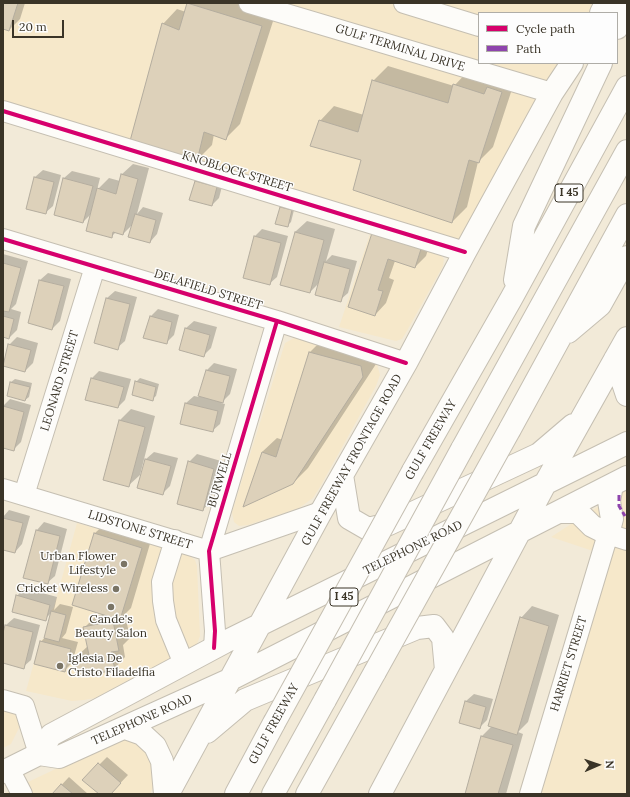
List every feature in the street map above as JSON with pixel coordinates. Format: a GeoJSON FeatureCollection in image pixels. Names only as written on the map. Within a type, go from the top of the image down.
{"type":"FeatureCollection","features":[{"type":"Feature","properties":{"kind":"main road"},"geometry":{"type":"LineString","coordinates":[[602,12],[606,3]]}},
{"type":"Feature","properties":{"kind":"main road"},"geometry":{"type":"LineString","coordinates":[[618,26],[627,7]]}},
{"type":"Feature","properties":{"kind":"main road","name":"GULF FREEWAY FRONTAGE ROAD"},"geometry":{"type":"LineString","coordinates":[[166,794],[342,475],[406,363],[552,93],[571,64]]}},
{"type":"Feature","properties":{"kind":"main road"},"geometry":{"type":"LineString","coordinates":[[511,299],[524,226],[601,64]]}},
{"type":"Feature","properties":{"kind":"main road","name":"GULF FREEWAY"},"geometry":{"type":"LineString","coordinates":[[236,794],[413,471],[511,299],[627,87]]}},
{"type":"Feature","properties":{"kind":"main road"},"geometry":{"type":"LineString","coordinates":[[273,794],[627,151]]}},
{"type":"Feature","properties":{"kind":"main road"},"geometry":{"type":"LineString","coordinates":[[307,794],[560,339],[627,215]]}},
{"type":"Feature","properties":{"kind":"main road"},"geometry":{"type":"LineString","coordinates":[[560,339],[600,305],[627,257]]}},
{"type":"Feature","properties":{"kind":"main road"},"geometry":{"type":"LineString","coordinates":[[380,794],[518,533],[627,338]]}},
{"type":"Feature","properties":{"kind":"main road"},"geometry":{"type":"LineString","coordinates":[[615,359],[627,394]]}},
{"type":"Feature","properties":{"kind":"main road"},"geometry":{"type":"LineString","coordinates":[[342,475],[349,518],[368,529],[389,524],[539,454],[582,418]]}},
{"type":"Feature","properties":{"kind":"main road","name":"TELEPHONE ROAD"},"geometry":{"type":"LineString","coordinates":[[6,770],[39,754],[52,735],[261,623],[627,443]]}},
{"type":"Feature","properties":{"kind":"main road"},"geometry":{"type":"LineString","coordinates":[[617,537],[612,519],[610,501],[619,481]]}},
{"type":"Feature","properties":{"kind":"main road","name":"TELEPHONE ROAD"},"geometry":{"type":"LineString","coordinates":[[39,754],[59,757],[230,680],[619,481]]}},
{"type":"Feature","properties":{"kind":"main road"},"geometry":{"type":"LineString","coordinates":[[560,512],[578,512],[592,526],[617,537]]}},
{"type":"Feature","properties":{"kind":"main road"},"geometry":{"type":"LineString","coordinates":[[197,740],[245,700],[417,628],[434,626],[443,638],[446,670]]}},
{"type":"Feature","properties":{"kind":"main road"},"geometry":{"type":"LineString","coordinates":[[125,728],[142,734],[154,746],[162,761],[166,794]]}},
{"type":"Feature","properties":{"kind":"street","name":"GULF TERMINAL DRIVE"},"geometry":{"type":"LineString","coordinates":[[249,3],[552,93]]}},
{"type":"Feature","properties":{"kind":"street"},"geometry":{"type":"LineString","coordinates":[[404,3],[478,26]]}},
{"type":"Feature","properties":{"kind":"street","name":"KNOBLOCK STREET"},"geometry":{"type":"LineString","coordinates":[[3,111],[465,252]]}},
{"type":"Feature","properties":{"kind":"street","name":"DELAFIELD STREET"},"geometry":{"type":"LineString","coordinates":[[3,239],[277,321],[406,363]]}},
{"type":"Feature","properties":{"kind":"street","name":"LEONARD STREET"},"geometry":{"type":"LineString","coordinates":[[24,495],[95,267]]}},
{"type":"Feature","properties":{"kind":"street","name":"BURWELL"},"geometry":{"type":"LineString","coordinates":[[214,648],[215,631],[209,551],[277,321]]}},
{"type":"Feature","properties":{"kind":"street","name":"LIDSTONE STREET"},"geometry":{"type":"LineString","coordinates":[[3,489],[209,551]]}},
{"type":"Feature","properties":{"kind":"street"},"geometry":{"type":"LineString","coordinates":[[209,551],[322,512]]}},
{"type":"Feature","properties":{"kind":"street","name":"HARRIET STREET"},"geometry":{"type":"LineString","coordinates":[[530,794],[617,537]]}},
{"type":"Feature","properties":{"kind":"street"},"geometry":{"type":"LineString","coordinates":[[174,540],[162,582],[163,602],[166,620],[184,664]]}},
{"type":"Feature","properties":{"kind":"street"},"geometry":{"type":"LineString","coordinates":[[3,700],[24,706],[39,754]]}},
{"type":"Feature","properties":{"kind":"street"},"geometry":{"type":"LineString","coordinates":[[6,770],[22,794]]}},
{"type":"Feature","properties":{"kind":"shaded area"},"geometry":{"type":"Polygon","coordinates":[[[3,3],[607,3],[602,12],[478,12],[478,64],[571,64],[465,252],[3,103],[3,3]]]}},
{"type":"Feature","properties":{"kind":"shaded area"},"geometry":{"type":"Polygon","coordinates":[[[372,228],[439,252],[444,259],[443,266],[408,329],[402,339],[396,341],[339,327],[372,228]]]}},
{"type":"Feature","properties":{"kind":"shaded area"},"geometry":{"type":"Polygon","coordinates":[[[296,337],[377,364],[380,375],[376,386],[313,498],[299,508],[248,525],[239,526],[234,522],[232,512],[285,343],[296,337]]]}},
{"type":"Feature","properties":{"kind":"shaded area"},"geometry":{"type":"Polygon","coordinates":[[[627,488],[627,794],[548,794],[521,786],[593,551],[551,537],[627,488]]]}},
{"type":"Feature","properties":{"kind":"shaded area"},"geometry":{"type":"Polygon","coordinates":[[[77,523],[188,555],[195,560],[197,566],[200,636],[197,644],[95,698],[72,701],[26,691],[40,641],[44,638],[51,611],[54,607],[77,523]]]}},
{"type":"Feature","properties":{"kind":"shaded area"},"geometry":{"type":"Polygon","coordinates":[[[3,707],[14,712],[18,719],[19,728],[11,744],[3,748],[3,707]]]}},
{"type":"Feature","properties":{"kind":"shaded area"},"geometry":{"type":"Polygon","coordinates":[[[128,738],[150,751],[154,785],[150,794],[3,794],[110,743],[128,738]]]}},
{"type":"Feature","properties":{"kind":"building"},"geometry":{"type":"Polygon","coordinates":[[[3,3],[18,3],[9,31],[3,29],[3,3]]]}},
{"type":"Feature","properties":{"kind":"building"},"geometry":{"type":"Polygon","coordinates":[[[187,3],[262,26],[226,140],[204,132],[197,161],[130,141],[162,23],[179,30],[187,3]]]}},
{"type":"Feature","properties":{"kind":"building"},"geometry":{"type":"Polygon","coordinates":[[[372,80],[448,103],[453,84],[484,94],[487,87],[502,92],[479,163],[469,160],[452,223],[353,190],[361,160],[310,146],[319,120],[358,132],[372,80]]]}},
{"type":"Feature","properties":{"kind":"building"},"geometry":{"type":"Polygon","coordinates":[[[121,174],[138,179],[123,235],[113,232],[112,238],[86,231],[97,188],[116,194],[121,174]]]}},
{"type":"Feature","properties":{"kind":"building"},"geometry":{"type":"Polygon","coordinates":[[[34,177],[54,182],[46,214],[26,209],[34,177]]]}},
{"type":"Feature","properties":{"kind":"building"},"geometry":{"type":"Polygon","coordinates":[[[63,178],[93,186],[83,223],[54,215],[63,178]]]}},
{"type":"Feature","properties":{"kind":"building"},"geometry":{"type":"Polygon","coordinates":[[[195,181],[217,187],[212,206],[189,200],[195,181]]]}},
{"type":"Feature","properties":{"kind":"building"},"geometry":{"type":"Polygon","coordinates":[[[280,207],[292,210],[288,227],[275,224],[280,207]]]}},
{"type":"Feature","properties":{"kind":"building"},"geometry":{"type":"Polygon","coordinates":[[[135,214],[156,220],[150,243],[128,237],[135,214]]]}},
{"type":"Feature","properties":{"kind":"building"},"geometry":{"type":"Polygon","coordinates":[[[295,232],[324,240],[310,293],[280,285],[295,232]]]}},
{"type":"Feature","properties":{"kind":"building"},"geometry":{"type":"Polygon","coordinates":[[[372,233],[421,249],[415,268],[388,259],[378,290],[383,291],[375,316],[348,307],[372,233]]]}},
{"type":"Feature","properties":{"kind":"building"},"geometry":{"type":"Polygon","coordinates":[[[254,236],[281,243],[270,285],[243,278],[254,236]]]}},
{"type":"Feature","properties":{"kind":"building"},"geometry":{"type":"Polygon","coordinates":[[[324,262],[350,269],[341,302],[315,295],[324,262]]]}},
{"type":"Feature","properties":{"kind":"building"},"geometry":{"type":"Polygon","coordinates":[[[3,263],[21,268],[9,312],[3,311],[3,263]]]}},
{"type":"Feature","properties":{"kind":"building"},"geometry":{"type":"Polygon","coordinates":[[[39,280],[64,286],[52,330],[28,323],[39,280]]]}},
{"type":"Feature","properties":{"kind":"building"},"geometry":{"type":"Polygon","coordinates":[[[106,298],[130,304],[118,350],[94,343],[106,298]]]}},
{"type":"Feature","properties":{"kind":"building"},"geometry":{"type":"Polygon","coordinates":[[[3,316],[14,319],[9,339],[3,337],[3,316]]]}},
{"type":"Feature","properties":{"kind":"building"},"geometry":{"type":"Polygon","coordinates":[[[150,316],[172,322],[167,344],[143,338],[150,316]]]}},
{"type":"Feature","properties":{"kind":"building"},"geometry":{"type":"Polygon","coordinates":[[[185,328],[210,335],[204,357],[179,350],[185,328]]]}},
{"type":"Feature","properties":{"kind":"building"},"geometry":{"type":"Polygon","coordinates":[[[8,344],[31,350],[25,372],[3,366],[8,344]]]}},
{"type":"Feature","properties":{"kind":"building"},"geometry":{"type":"Polygon","coordinates":[[[309,352],[361,366],[363,377],[293,484],[243,507],[262,452],[276,457],[309,352]]]}},
{"type":"Feature","properties":{"kind":"building"},"geometry":{"type":"Polygon","coordinates":[[[206,370],[230,376],[223,403],[198,396],[206,370]]]}},
{"type":"Feature","properties":{"kind":"building"},"geometry":{"type":"Polygon","coordinates":[[[91,378],[124,387],[118,408],[85,400],[91,378]]]}},
{"type":"Feature","properties":{"kind":"building"},"geometry":{"type":"Polygon","coordinates":[[[135,381],[156,387],[153,401],[132,395],[135,381]]]}},
{"type":"Feature","properties":{"kind":"building"},"geometry":{"type":"Polygon","coordinates":[[[10,382],[30,387],[25,401],[7,396],[10,382]]]}},
{"type":"Feature","properties":{"kind":"building"},"geometry":{"type":"Polygon","coordinates":[[[185,403],[218,411],[213,432],[180,424],[185,403]]]}},
{"type":"Feature","properties":{"kind":"building"},"geometry":{"type":"Polygon","coordinates":[[[3,406],[24,412],[14,451],[3,448],[3,406]]]}},
{"type":"Feature","properties":{"kind":"building"},"geometry":{"type":"Polygon","coordinates":[[[119,420],[145,427],[129,487],[103,480],[119,420]]]}},
{"type":"Feature","properties":{"kind":"building"},"geometry":{"type":"Polygon","coordinates":[[[145,459],[171,466],[163,495],[137,488],[145,459]]]}},
{"type":"Feature","properties":{"kind":"building"},"geometry":{"type":"Polygon","coordinates":[[[188,461],[214,469],[203,511],[177,504],[188,461]]]}},
{"type":"Feature","properties":{"kind":"building"},"geometry":{"type":"Polygon","coordinates":[[[3,518],[23,523],[15,553],[3,550],[3,518]]]}},
{"type":"Feature","properties":{"kind":"building"},"geometry":{"type":"Polygon","coordinates":[[[36,530],[60,536],[48,584],[23,578],[36,530]]]}},
{"type":"Feature","properties":{"kind":"building"},"geometry":{"type":"Polygon","coordinates":[[[94,533],[142,548],[120,620],[72,605],[94,533]]]}},
{"type":"Feature","properties":{"kind":"building"},"geometry":{"type":"Polygon","coordinates":[[[16,595],[50,605],[46,621],[12,612],[16,595]]]}},
{"type":"Feature","properties":{"kind":"building"},"geometry":{"type":"Polygon","coordinates":[[[51,611],[66,615],[59,642],[44,638],[51,611]]]}},
{"type":"Feature","properties":{"kind":"building"},"geometry":{"type":"Polygon","coordinates":[[[520,617],[549,626],[517,735],[488,726],[520,617]]]}},
{"type":"Feature","properties":{"kind":"building"},"geometry":{"type":"Polygon","coordinates":[[[113,621],[119,651],[111,652],[115,670],[78,677],[74,658],[89,655],[83,627],[113,621]]]}},
{"type":"Feature","properties":{"kind":"building"},"geometry":{"type":"Polygon","coordinates":[[[5,625],[33,632],[24,669],[3,663],[3,633],[5,625]]]}},
{"type":"Feature","properties":{"kind":"building"},"geometry":{"type":"Polygon","coordinates":[[[40,641],[71,649],[65,672],[34,664],[40,641]]]}},
{"type":"Feature","properties":{"kind":"building"},"geometry":{"type":"Polygon","coordinates":[[[465,701],[486,707],[480,729],[459,723],[465,701]]]}},
{"type":"Feature","properties":{"kind":"building"},"geometry":{"type":"Polygon","coordinates":[[[481,736],[513,745],[498,794],[465,794],[481,736]]]}},
{"type":"Feature","properties":{"kind":"building"},"geometry":{"type":"Polygon","coordinates":[[[98,763],[121,783],[111,794],[99,794],[82,780],[98,763]]]}},
{"type":"Feature","properties":{"kind":"building"},"geometry":{"type":"Polygon","coordinates":[[[61,784],[73,794],[52,794],[61,784]]]}},
{"type":"Feature","properties":{"kind":"marked path"},"geometry":{"type":"LineString","coordinates":[[619,495],[619,506],[625,516]]}},
{"type":"Feature","properties":{"kind":"cycle path"},"geometry":{"type":"LineString","coordinates":[[3,111],[465,252]]}},
{"type":"Feature","properties":{"kind":"cycle path"},"geometry":{"type":"LineString","coordinates":[[3,239],[277,321],[406,363]]}},
{"type":"Feature","properties":{"kind":"cycle path"},"geometry":{"type":"LineString","coordinates":[[214,648],[215,631],[209,551],[277,321]]}},
{"type":"Feature","properties":{"kind":"place","name":"Urban Flower Lifestyle"},"geometry":{"type":"Point","coordinates":[124,564]}},
{"type":"Feature","properties":{"kind":"place","name":"Cricket Wireless"},"geometry":{"type":"Point","coordinates":[116,589]}},
{"type":"Feature","properties":{"kind":"place","name":"Cande's Beauty Salon"},"geometry":{"type":"Point","coordinates":[111,607]}},
{"type":"Feature","properties":{"kind":"place","name":"Iglesia De Cristo Filadelfia"},"geometry":{"type":"Point","coordinates":[60,666]}}]}
